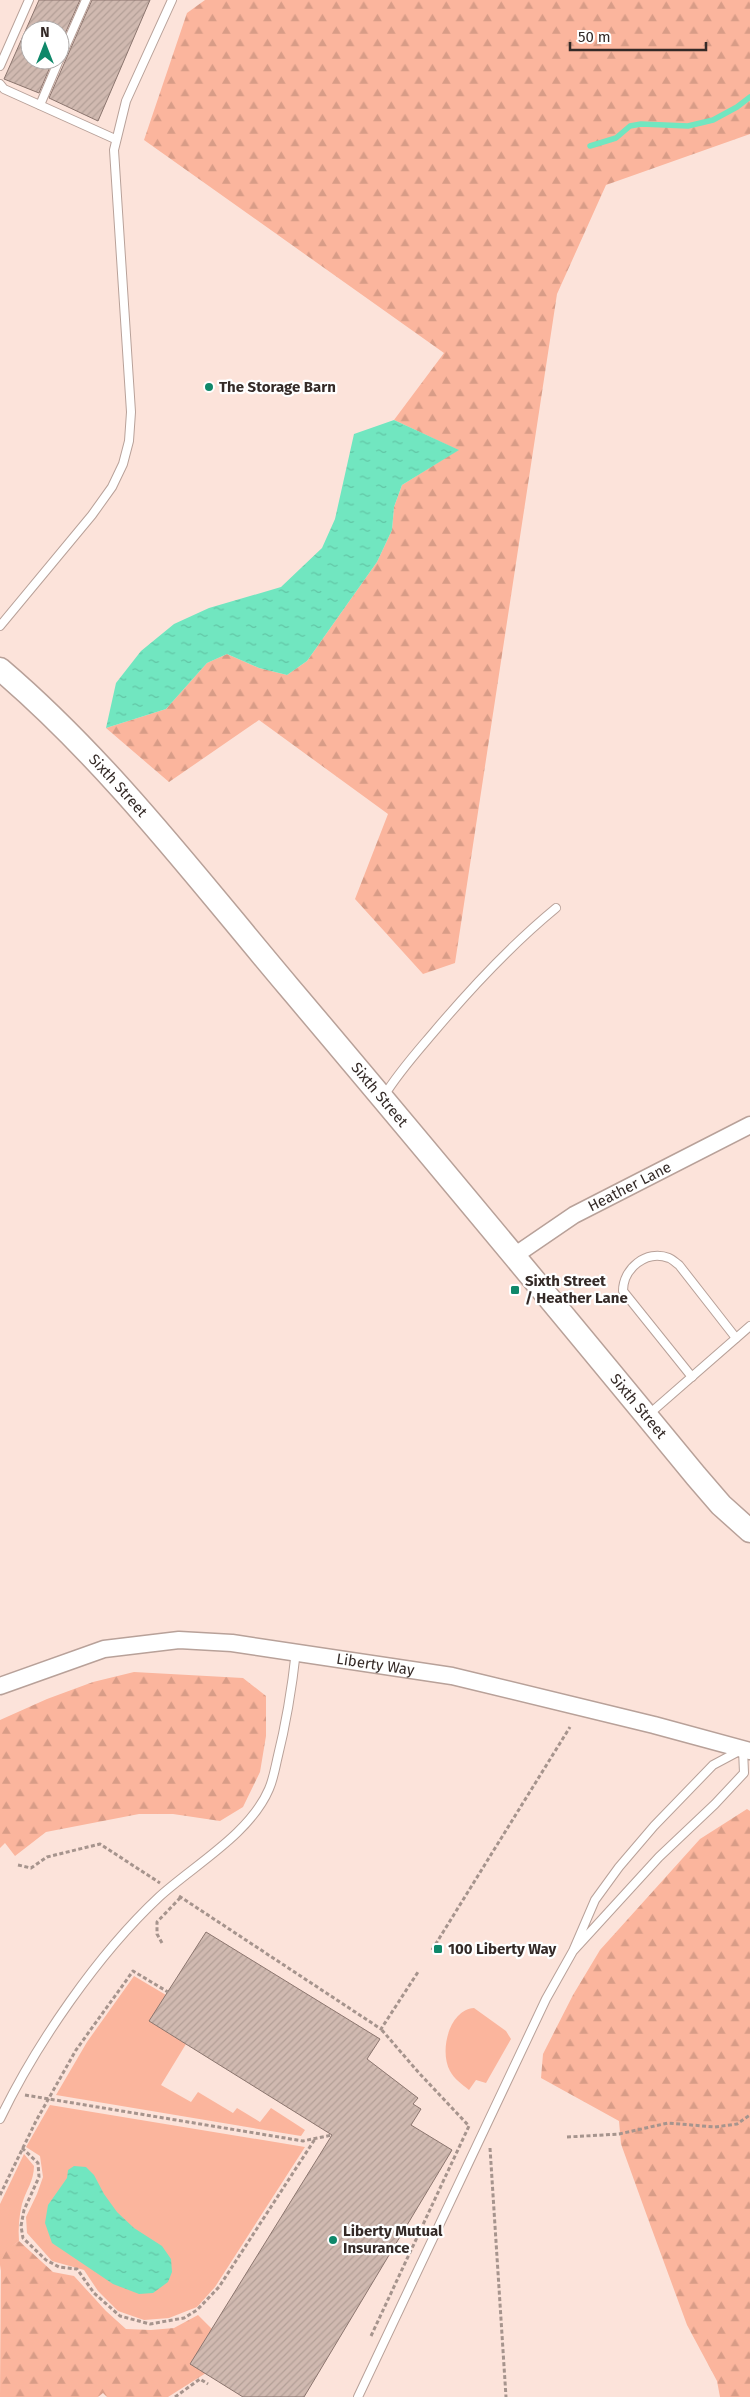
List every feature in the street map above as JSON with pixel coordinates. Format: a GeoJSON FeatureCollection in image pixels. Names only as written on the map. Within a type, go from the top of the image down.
{"type":"FeatureCollection","features":[{"type":"Feature","properties":{"kind":"main road","name":"Sixth Street"},"geometry":{"type":"LineString","coordinates":[[0,669],[31,695],[100,764],[383,1098],[646,1417],[721,1505],[750,1531]]}},
{"type":"Feature","properties":{"kind":"street","name":"Heather Lane"},"geometry":{"type":"LineString","coordinates":[[514,1256],[574,1215],[750,1125]]}},
{"type":"Feature","properties":{"kind":"street","name":"Liberty Way"},"geometry":{"type":"LineString","coordinates":[[0,1686],[104,1649],[179,1640],[232,1643],[296,1651],[452,1676],[747,1750]]}},
{"type":"Feature","properties":{"kind":"lane"},"geometry":{"type":"LineString","coordinates":[[0,66],[29,0]]}},
{"type":"Feature","properties":{"kind":"lane"},"geometry":{"type":"LineString","coordinates":[[70,36],[86,0]]}},
{"type":"Feature","properties":{"kind":"lane"},"geometry":{"type":"LineString","coordinates":[[0,626],[92,515],[112,487],[123,464],[129,441],[131,403],[114,173],[115,139],[126,101],[172,0]]}},
{"type":"Feature","properties":{"kind":"lane"},"geometry":{"type":"LineString","coordinates":[[40,105],[55,70]]}},
{"type":"Feature","properties":{"kind":"lane"},"geometry":{"type":"LineString","coordinates":[[0,84],[4,89],[115,139]]}},
{"type":"Feature","properties":{"kind":"lane"},"geometry":{"type":"LineString","coordinates":[[383,1098],[404,1067],[454,1008],[521,937],[556,908]]}},
{"type":"Feature","properties":{"kind":"lane"},"geometry":{"type":"LineString","coordinates":[[692,1377],[624,1291],[623,1280],[631,1268],[646,1258],[669,1258],[679,1265],[736,1338]]}},
{"type":"Feature","properties":{"kind":"lane"},"geometry":{"type":"LineString","coordinates":[[646,1417],[750,1326]]}},
{"type":"Feature","properties":{"kind":"lane"},"geometry":{"type":"LineString","coordinates":[[0,2118],[13,2093],[74,1996],[114,1945],[169,1889],[231,1838],[254,1813],[269,1789],[285,1727],[296,1651]]}},
{"type":"Feature","properties":{"kind":"lane"},"geometry":{"type":"LineString","coordinates":[[573,1951],[659,1857],[715,1804],[744,1773],[747,1750]]}},
{"type":"Feature","properties":{"kind":"lane"},"geometry":{"type":"LineString","coordinates":[[358,2397],[546,2000],[573,1951],[595,1900],[619,1867],[654,1826],[713,1765],[747,1750]]}},
{"type":"Feature","properties":{"kind":"path"},"geometry":{"type":"LineString","coordinates":[[432,1950],[570,1726]]}},
{"type":"Feature","properties":{"kind":"path"},"geometry":{"type":"LineString","coordinates":[[18,1865],[31,1868],[47,1857],[100,1844],[382,2029],[418,2074],[469,2126],[368,2343]]}},
{"type":"Feature","properties":{"kind":"path"},"geometry":{"type":"LineString","coordinates":[[162,1943],[158,1934],[157,1922],[181,1897]]}},
{"type":"Feature","properties":{"kind":"path"},"geometry":{"type":"LineString","coordinates":[[0,2195],[22,2148],[76,2050],[133,1971],[168,1992]]}},
{"type":"Feature","properties":{"kind":"path"},"geometry":{"type":"LineString","coordinates":[[382,2029],[418,1972]]}},
{"type":"Feature","properties":{"kind":"path"},"geometry":{"type":"LineString","coordinates":[[13,2093],[303,2141],[332,2135]]}},
{"type":"Feature","properties":{"kind":"path"},"geometry":{"type":"LineString","coordinates":[[567,2137],[620,2134],[668,2123],[715,2127],[737,2124],[750,2115]]}},
{"type":"Feature","properties":{"kind":"path"},"geometry":{"type":"LineString","coordinates":[[22,2148],[38,2163],[38,2176],[24,2210],[21,2226],[23,2238],[46,2260],[59,2267],[77,2269],[94,2293],[120,2316],[136,2322],[150,2324],[184,2318],[197,2310],[219,2287],[315,2139]]}},
{"type":"Feature","properties":{"kind":"path"},"geometry":{"type":"LineString","coordinates":[[490,2148],[506,2397]]}},
{"type":"Feature","properties":{"kind":"path"},"geometry":{"type":"LineString","coordinates":[[175,2397],[200,2378],[208,2384]]}},
{"type":"Feature","properties":{"kind":"green space"},"geometry":{"type":"Polygon","coordinates":[[[205,0],[750,0],[750,134],[606,185],[557,294],[455,963],[423,974],[355,899],[388,814],[259,720],[169,782],[106,728],[166,709],[207,663],[227,654],[259,668],[287,675],[307,661],[377,562],[392,530],[394,507],[402,485],[458,450],[394,420],[444,353],[144,140],[187,13],[205,0]]]}},
{"type":"Feature","properties":{"kind":"green space"},"geometry":{"type":"Polygon","coordinates":[[[134,1672],[243,1678],[266,1696],[266,1736],[260,1772],[243,1807],[220,1821],[173,1814],[139,1814],[46,1832],[15,1856],[5,1843],[0,1848],[0,1720],[47,1699],[93,1682],[134,1672]]]}},
{"type":"Feature","properties":{"kind":"green space"},"geometry":{"type":"Polygon","coordinates":[[[747,1809],[750,1811],[750,2397],[720,2397],[717,2381],[687,2325],[647,2216],[621,2144],[619,2121],[541,2078],[543,2054],[573,1995],[600,1950],[700,1839],[747,1809]]]}},
{"type":"Feature","properties":{"kind":"green space"},"geometry":{"type":"Polygon","coordinates":[[[134,1976],[166,1995],[186,2044],[161,2085],[191,2102],[198,2092],[233,2113],[237,2108],[260,2122],[271,2108],[305,2130],[301,2136],[56,2095],[87,2042],[134,1976]]]}},
{"type":"Feature","properties":{"kind":"green space"},"geometry":{"type":"Polygon","coordinates":[[[474,2008],[506,2031],[511,2039],[486,2083],[476,2080],[469,2090],[450,2071],[447,2063],[446,2043],[448,2033],[458,2016],[465,2010],[474,2008]]]}},
{"type":"Feature","properties":{"kind":"green space"},"geometry":{"type":"Polygon","coordinates":[[[50,2105],[305,2147],[215,2287],[197,2307],[169,2318],[144,2320],[118,2311],[98,2291],[84,2270],[52,2261],[27,2233],[26,2217],[43,2177],[40,2156],[26,2147],[50,2105]]]}},
{"type":"Feature","properties":{"kind":"green space"},"geometry":{"type":"Polygon","coordinates":[[[24,2154],[34,2166],[33,2176],[21,2209],[19,2241],[6,2253],[0,2271],[0,2204],[24,2154]]]}},
{"type":"Feature","properties":{"kind":"green space"},"geometry":{"type":"Polygon","coordinates":[[[19,2241],[53,2272],[74,2276],[106,2311],[126,2329],[151,2330],[174,2328],[198,2315],[212,2329],[206,2373],[168,2397],[107,2397],[103,2393],[98,2397],[0,2397],[1,2261],[7,2249],[19,2241]]]}},
{"type":"Feature","properties":{"kind":"water"},"geometry":{"type":"Polygon","coordinates":[[[394,420],[459,450],[402,485],[394,507],[392,530],[377,562],[307,661],[287,675],[259,668],[227,654],[207,663],[166,709],[106,728],[116,683],[141,651],[174,624],[209,608],[281,587],[322,548],[335,519],[354,434],[394,420]]]}},
{"type":"Feature","properties":{"kind":"water"},"geometry":{"type":"Polygon","coordinates":[[[74,2166],[86,2167],[94,2175],[104,2194],[117,2212],[134,2228],[162,2246],[171,2259],[172,2272],[168,2282],[153,2293],[139,2294],[113,2284],[52,2243],[45,2223],[48,2205],[67,2178],[68,2170],[74,2166]]]}},
{"type":"Feature","properties":{"kind":"building"},"geometry":{"type":"Polygon","coordinates":[[[39,0],[80,0],[70,22],[70,20],[30,20],[39,0]]]}},
{"type":"Feature","properties":{"kind":"building"},"geometry":{"type":"Polygon","coordinates":[[[92,0],[150,0],[98,121],[49,98],[61,70],[70,70],[70,50],[92,0]]]}},
{"type":"Feature","properties":{"kind":"building"},"geometry":{"type":"Polygon","coordinates":[[[20,43],[20,70],[49,70],[39,93],[4,79],[20,43]]]}},
{"type":"Feature","properties":{"kind":"building","name":"Liberty Mutual Insurance"},"geometry":{"type":"Polygon","coordinates":[[[206,1932],[380,2039],[367,2059],[418,2098],[413,2104],[421,2109],[411,2125],[452,2150],[304,2397],[243,2397],[190,2364],[332,2135],[149,2021],[206,1932]]]}},
{"type":"Feature","properties":{"kind":"waterway"},"geometry":{"type":"LineString","coordinates":[[590,146],[616,138],[630,126],[641,124],[688,126],[713,120],[737,107],[750,97]]}},
{"type":"Feature","properties":{"kind":"place","name":"The Storage Barn"},"geometry":{"type":"Point","coordinates":[209,387]}},
{"type":"Feature","properties":{"kind":"place","name":"Sixth Street / Heather Lane"},"geometry":{"type":"Point","coordinates":[515,1290]}},
{"type":"Feature","properties":{"kind":"place","name":"100 Liberty Way"},"geometry":{"type":"Point","coordinates":[438,1949]}},
{"type":"Feature","properties":{"kind":"place","name":"Liberty Mutual Insurance"},"geometry":{"type":"Point","coordinates":[333,2240]}}]}
